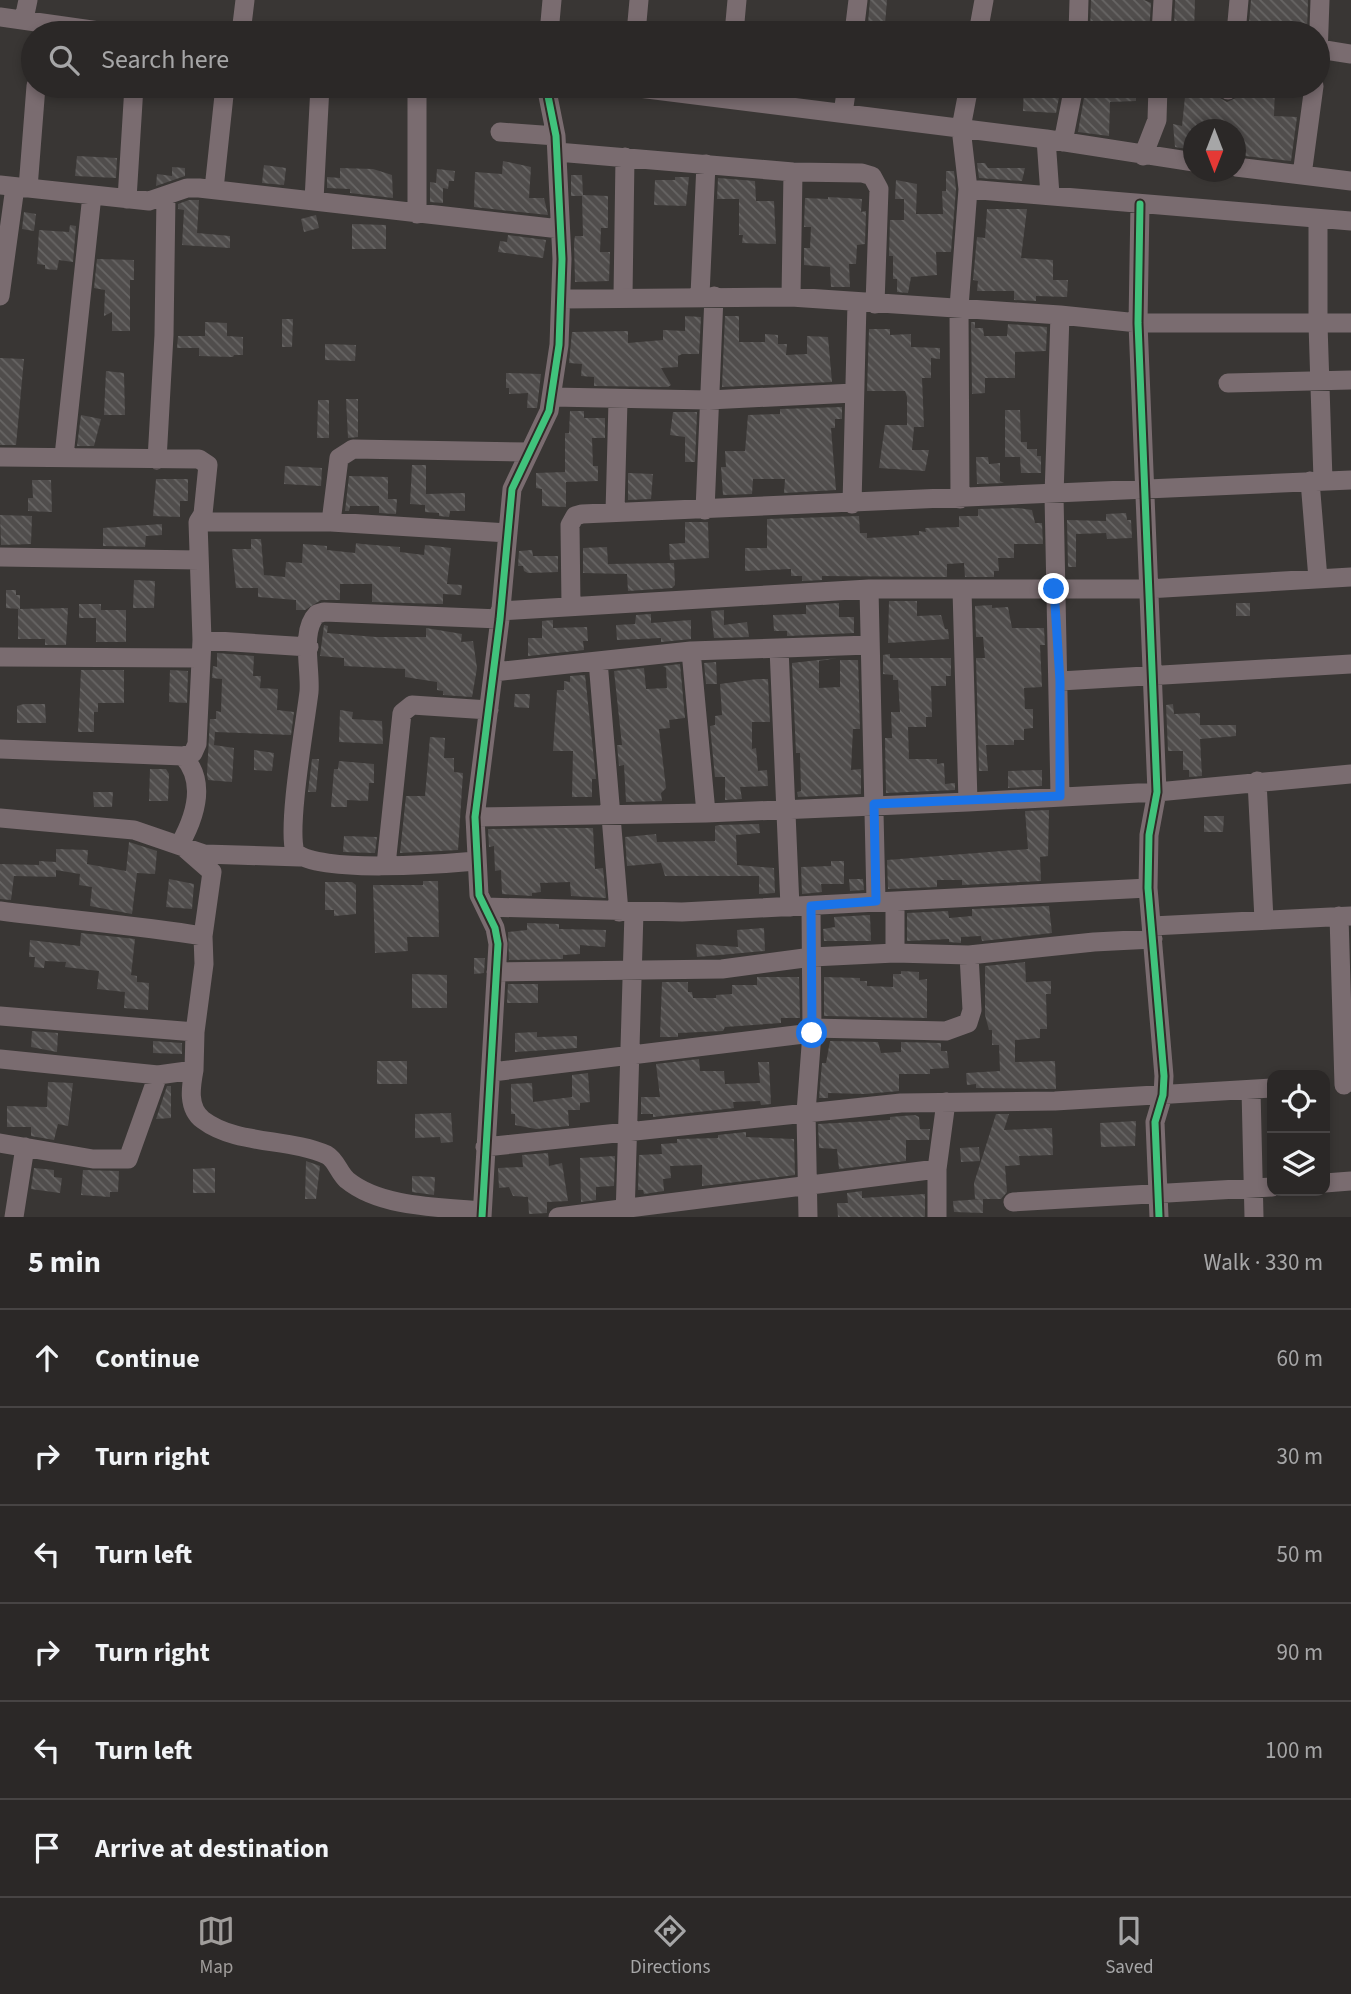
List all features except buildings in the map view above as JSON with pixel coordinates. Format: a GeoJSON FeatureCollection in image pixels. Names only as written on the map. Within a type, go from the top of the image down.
{"type":"FeatureCollection","features":[{"type":"Feature","properties":{"kind":"street"},"geometry":{"type":"LineString","coordinates":[[242,21],[244,0]]}},
{"type":"Feature","properties":{"kind":"street"},"geometry":{"type":"LineString","coordinates":[[550,21],[552,0]]}},
{"type":"Feature","properties":{"kind":"street"},"geometry":{"type":"LineString","coordinates":[[637,21],[639,0]]}},
{"type":"Feature","properties":{"kind":"street"},"geometry":{"type":"LineString","coordinates":[[735,21],[737,0]]}},
{"type":"Feature","properties":{"kind":"street"},"geometry":{"type":"LineString","coordinates":[[855,21],[858,0]]}},
{"type":"Feature","properties":{"kind":"street"},"geometry":{"type":"LineString","coordinates":[[980,21],[984,0]]}},
{"type":"Feature","properties":{"kind":"street"},"geometry":{"type":"LineString","coordinates":[[1078,21],[1079,0]]}},
{"type":"Feature","properties":{"kind":"street"},"geometry":{"type":"LineString","coordinates":[[1162,21],[1163,0]]}},
{"type":"Feature","properties":{"kind":"street"},"geometry":{"type":"LineString","coordinates":[[1237,21],[1240,0]]}},
{"type":"Feature","properties":{"kind":"street"},"geometry":{"type":"LineString","coordinates":[[1320,0],[1320,21]]}},
{"type":"Feature","properties":{"kind":"street"},"geometry":{"type":"LineString","coordinates":[[0,16],[33,19]]}},
{"type":"Feature","properties":{"kind":"street"},"geometry":{"type":"LineString","coordinates":[[1330,51],[1351,54]]}},
{"type":"Feature","properties":{"kind":"street"},"geometry":{"type":"LineString","coordinates":[[0,296],[3,257],[15,186],[33,98]]}},
{"type":"Feature","properties":{"kind":"street"},"geometry":{"type":"LineString","coordinates":[[127,199],[133,98]]}},
{"type":"Feature","properties":{"kind":"street"},"geometry":{"type":"LineString","coordinates":[[214,189],[224,98]]}},
{"type":"Feature","properties":{"kind":"street"},"geometry":{"type":"LineString","coordinates":[[314,200],[319,98]]}},
{"type":"Feature","properties":{"kind":"street"},"geometry":{"type":"LineString","coordinates":[[417,98],[417,214]]}},
{"type":"Feature","properties":{"kind":"street"},"geometry":{"type":"LineString","coordinates":[[180,845],[212,873],[203,936],[204,964],[195,1032],[191,1103],[202,1119],[236,1134],[277,1141],[330,1156],[348,1180],[393,1202],[482,1214],[492,1072],[496,935],[479,895],[475,817],[494,672],[512,489],[549,411],[562,299],[557,144],[548,98]]}},
{"type":"Feature","properties":{"kind":"street"},"geometry":{"type":"LineString","coordinates":[[756,98],[843,113],[1183,161]]}},
{"type":"Feature","properties":{"kind":"street"},"geometry":{"type":"LineString","coordinates":[[843,113],[845,98]]}},
{"type":"Feature","properties":{"kind":"street"},"geometry":{"type":"LineString","coordinates":[[960,499],[959,307],[968,189],[961,128],[967,98]]}},
{"type":"Feature","properties":{"kind":"street"},"geometry":{"type":"LineString","coordinates":[[1050,195],[1054,141],[1069,98]]}},
{"type":"Feature","properties":{"kind":"street"},"geometry":{"type":"LineString","coordinates":[[1143,156],[1157,120],[1158,98]]}},
{"type":"Feature","properties":{"kind":"street"},"geometry":{"type":"LineString","coordinates":[[1302,175],[1312,98]]}},
{"type":"Feature","properties":{"kind":"street"},"geometry":{"type":"LineString","coordinates":[[500,132],[625,157],[793,172],[862,173],[877,181],[880,189],[854,393],[852,504]]}},
{"type":"Feature","properties":{"kind":"street"},"geometry":{"type":"LineString","coordinates":[[623,297],[625,157]]}},
{"type":"Feature","properties":{"kind":"street"},"geometry":{"type":"LineString","coordinates":[[705,510],[709,400],[706,164]]}},
{"type":"Feature","properties":{"kind":"street"},"geometry":{"type":"LineString","coordinates":[[1246,168],[1351,181]]}},
{"type":"Feature","properties":{"kind":"street"},"geometry":{"type":"LineString","coordinates":[[791,297],[793,172]]}},
{"type":"Feature","properties":{"kind":"street"},"geometry":{"type":"LineString","coordinates":[[15,186],[149,201],[187,188],[214,189],[560,229]]}},
{"type":"Feature","properties":{"kind":"street"},"geometry":{"type":"LineString","coordinates":[[968,189],[1351,221]]}},
{"type":"Feature","properties":{"kind":"street"},"geometry":{"type":"LineString","coordinates":[[64,456],[92,195]]}},
{"type":"Feature","properties":{"kind":"street"},"geometry":{"type":"LineString","coordinates":[[157,460],[164,335],[166,196]]}},
{"type":"Feature","properties":{"kind":"street"},"geometry":{"type":"LineString","coordinates":[[1140,204],[1138,323],[1157,792],[1149,835],[1148,888],[1163,1095],[1155,1122],[1159,1217]]}},
{"type":"Feature","properties":{"kind":"street"},"geometry":{"type":"LineString","coordinates":[[1318,219],[1318,579]]}},
{"type":"Feature","properties":{"kind":"street"},"geometry":{"type":"LineString","coordinates":[[562,299],[791,297],[866,304],[959,307],[1138,323],[1351,323]]}},
{"type":"Feature","properties":{"kind":"street"},"geometry":{"type":"LineString","coordinates":[[1060,315],[1054,495],[1054,589],[1060,681],[1060,796]]}},
{"type":"Feature","properties":{"kind":"street"},"geometry":{"type":"LineString","coordinates":[[1228,383],[1351,380]]}},
{"type":"Feature","properties":{"kind":"street"},"geometry":{"type":"LineString","coordinates":[[552,397],[618,401],[709,400],[854,393]]}},
{"type":"Feature","properties":{"kind":"street"},"geometry":{"type":"LineString","coordinates":[[615,512],[618,401]]}},
{"type":"Feature","properties":{"kind":"street"},"geometry":{"type":"LineString","coordinates":[[331,522],[339,458],[353,449],[528,453]]}},
{"type":"Feature","properties":{"kind":"street"},"geometry":{"type":"LineString","coordinates":[[0,457],[64,456],[206,461],[203,514],[198,522],[202,649],[197,744],[193,753],[184,756],[0,749]]}},
{"type":"Feature","properties":{"kind":"street"},"geometry":{"type":"LineString","coordinates":[[570,606],[571,520],[582,514],[1351,480]]}},
{"type":"Feature","properties":{"kind":"street"},"geometry":{"type":"LineString","coordinates":[[198,522],[331,522],[508,533]]}},
{"type":"Feature","properties":{"kind":"street"},"geometry":{"type":"LineString","coordinates":[[0,557],[199,560]]}},
{"type":"Feature","properties":{"kind":"street"},"geometry":{"type":"LineString","coordinates":[[300,857],[295,852],[294,842],[309,687],[309,648],[312,619],[324,612],[500,615],[570,606],[869,589],[1147,589],[1351,577]]}},
{"type":"Feature","properties":{"kind":"street"},"geometry":{"type":"LineString","coordinates":[[869,589],[874,804],[885,902],[895,953]]}},
{"type":"Feature","properties":{"kind":"street"},"geometry":{"type":"LineString","coordinates":[[962,590],[968,802]]}},
{"type":"Feature","properties":{"kind":"street"},"geometry":{"type":"LineString","coordinates":[[494,672],[691,652],[870,645]]}},
{"type":"Feature","properties":{"kind":"street"},"geometry":{"type":"LineString","coordinates":[[0,657],[202,649],[309,648]]}},
{"type":"Feature","properties":{"kind":"street"},"geometry":{"type":"LineString","coordinates":[[779,648],[788,809],[790,907]]}},
{"type":"Feature","properties":{"kind":"street"},"geometry":{"type":"LineString","coordinates":[[691,652],[706,813]]}},
{"type":"Feature","properties":{"kind":"street"},"geometry":{"type":"LineString","coordinates":[[598,661],[609,815],[626,912],[631,970],[625,1214]]}},
{"type":"Feature","properties":{"kind":"street"},"geometry":{"type":"LineString","coordinates":[[1060,681],[1351,664]]}},
{"type":"Feature","properties":{"kind":"street"},"geometry":{"type":"LineString","coordinates":[[386,865],[402,713],[412,705],[489,710]]}},
{"type":"Feature","properties":{"kind":"street"},"geometry":{"type":"LineString","coordinates":[[180,845],[194,817],[197,793],[192,766],[184,756]]}},
{"type":"Feature","properties":{"kind":"street"},"geometry":{"type":"LineString","coordinates":[[475,817],[706,813],[968,802],[1157,792],[1257,781],[1351,775]]}},
{"type":"Feature","properties":{"kind":"street"},"geometry":{"type":"LineString","coordinates":[[1257,781],[1264,920]]}},
{"type":"Feature","properties":{"kind":"street"},"geometry":{"type":"LineString","coordinates":[[0,818],[134,830],[204,854],[300,857],[319,861],[386,865],[476,861]]}},
{"type":"Feature","properties":{"kind":"street"},"geometry":{"type":"LineString","coordinates":[[485,907],[626,912],[790,907],[1148,888]]}},
{"type":"Feature","properties":{"kind":"street"},"geometry":{"type":"LineString","coordinates":[[808,1217],[806,1112],[812,1030],[811,906]]}},
{"type":"Feature","properties":{"kind":"street"},"geometry":{"type":"LineString","coordinates":[[0,911],[103,925],[124,923],[203,936]]}},
{"type":"Feature","properties":{"kind":"street"},"geometry":{"type":"LineString","coordinates":[[496,972],[722,969],[812,957],[895,953],[969,955],[1264,920],[1345,916],[1340,1085]]}},
{"type":"Feature","properties":{"kind":"street"},"geometry":{"type":"LineString","coordinates":[[492,1072],[812,1030],[946,1031],[959,1028],[968,1023],[972,1010],[969,955]]}},
{"type":"Feature","properties":{"kind":"street"},"geometry":{"type":"LineString","coordinates":[[0,1016],[195,1032]]}},
{"type":"Feature","properties":{"kind":"street"},"geometry":{"type":"LineString","coordinates":[[0,1059],[158,1075],[194,1070]]}},
{"type":"Feature","properties":{"kind":"street"},"geometry":{"type":"LineString","coordinates":[[0,1143],[93,1159],[128,1159],[158,1075]]}},
{"type":"Feature","properties":{"kind":"street"},"geometry":{"type":"LineString","coordinates":[[485,1147],[806,1112],[946,1102],[1163,1095],[1267,1088]]}},
{"type":"Feature","properties":{"kind":"street"},"geometry":{"type":"LineString","coordinates":[[1251,1090],[1263,1187],[1254,1217]]}},
{"type":"Feature","properties":{"kind":"street"},"geometry":{"type":"LineString","coordinates":[[937,1217],[937,1168],[946,1102]]}},
{"type":"Feature","properties":{"kind":"street"},"geometry":{"type":"LineString","coordinates":[[14,1217],[25,1147]]}},
{"type":"Feature","properties":{"kind":"street"},"geometry":{"type":"LineString","coordinates":[[558,1217],[625,1214],[809,1184],[937,1168]]}},
{"type":"Feature","properties":{"kind":"street"},"geometry":{"type":"LineString","coordinates":[[1330,1183],[1351,1181]]}},
{"type":"Feature","properties":{"kind":"street"},"geometry":{"type":"LineString","coordinates":[[1013,1202],[1158,1191],[1263,1187]]}},
{"type":"Feature","properties":{"kind":"cycle path"},"geometry":{"type":"LineString","coordinates":[[482,1217],[498,944],[495,928],[479,895],[475,817],[500,619],[512,489],[549,411],[559,345],[562,259],[556,136],[548,98]]}},
{"type":"Feature","properties":{"kind":"cycle path"},"geometry":{"type":"LineString","coordinates":[[1140,204],[1138,323],[1157,792],[1149,835],[1148,888],[1164,1076],[1163,1095],[1155,1122],[1159,1217]]}},
{"type":"Feature","properties":{"kind":"route"},"geometry":{"type":"LineString","coordinates":[[812,1033],[811,906],[876,901],[874,804],[1060,796],[1060,681],[1054,589]]}}]}
